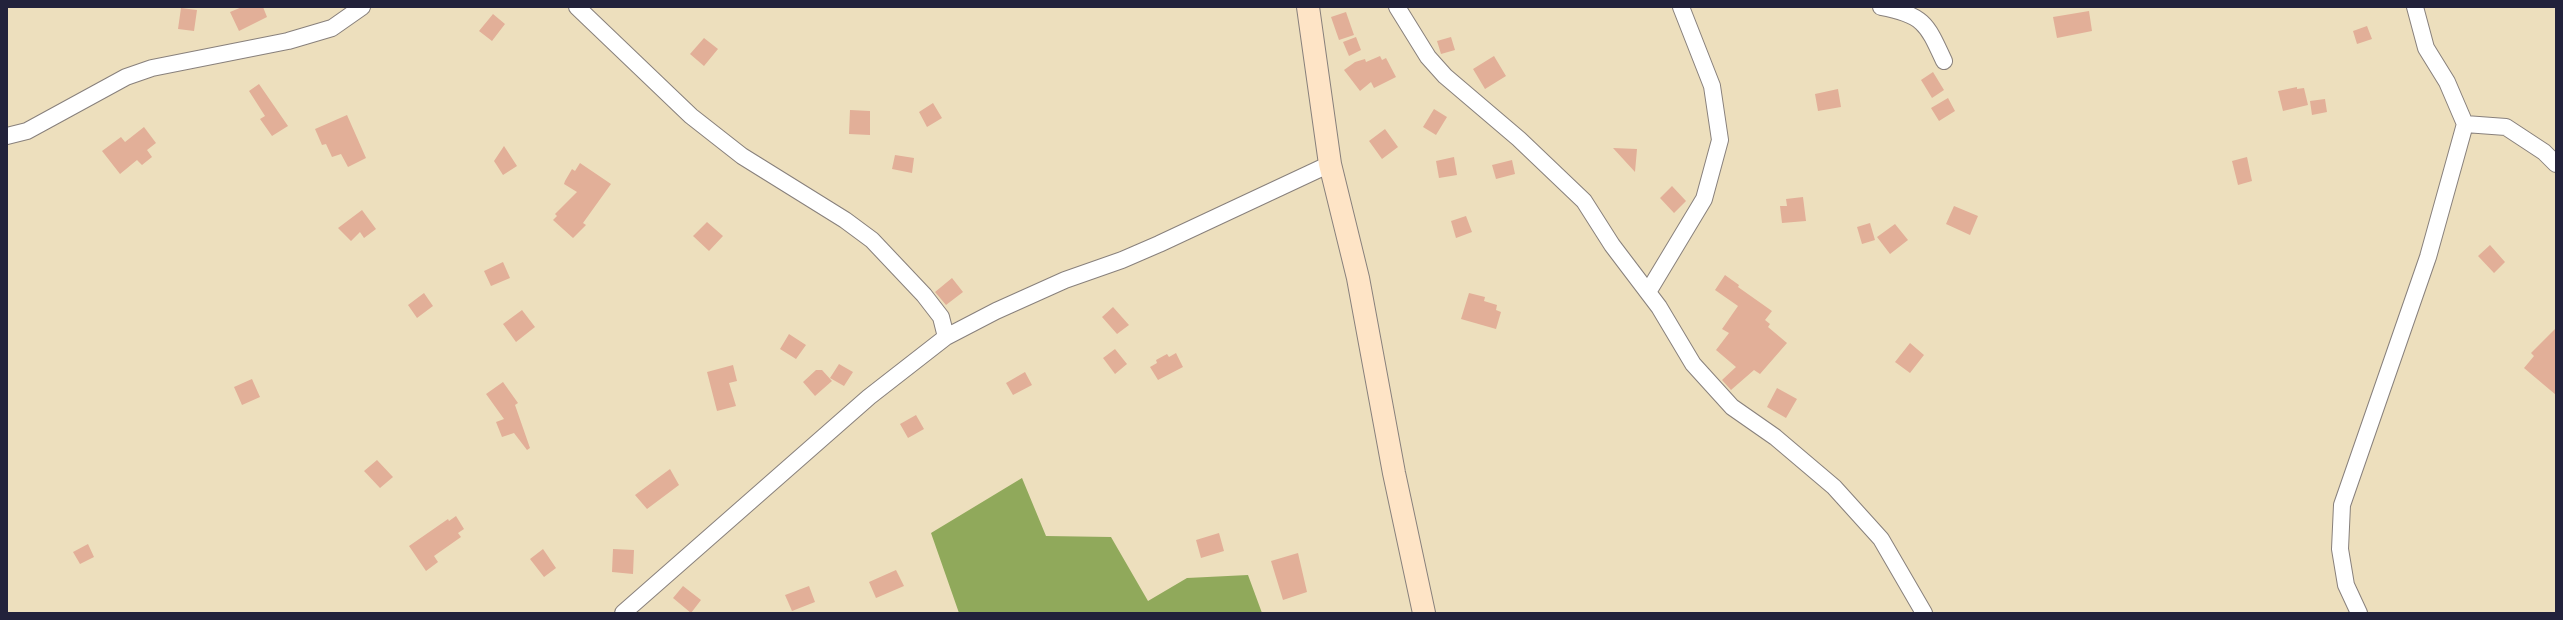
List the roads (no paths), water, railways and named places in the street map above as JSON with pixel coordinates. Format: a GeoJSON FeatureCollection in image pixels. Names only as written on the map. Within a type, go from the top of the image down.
{"type":"FeatureCollection","features":[{"type":"Feature","properties":{"kind":"street"},"geometry":{"type":"LineString","coordinates":[[7,136],[27,131],[126,77],[152,68],[288,41],[332,28],[362,7]]}},
{"type":"Feature","properties":{"kind":"street"},"geometry":{"type":"LineString","coordinates":[[577,7],[697,120],[742,156],[844,220],[872,240],[937,311],[941,317],[946,337]]}},
{"type":"Feature","properties":{"kind":"street"},"geometry":{"type":"LineString","coordinates":[[1308,7],[1330,164],[1358,278],[1394,473],[1424,613]]}},
{"type":"Feature","properties":{"kind":"street"},"geometry":{"type":"LineString","coordinates":[[1397,7],[1428,56],[1445,76],[1519,139],[1584,201],[1612,245],[1648,292],[1693,364],[1732,407],[1775,437],[1834,487],[1881,539],[1924,613]]}},
{"type":"Feature","properties":{"kind":"street"},"geometry":{"type":"LineString","coordinates":[[1648,292],[1704,199],[1720,140],[1712,86],[1681,7]]}},
{"type":"Feature","properties":{"kind":"street"},"geometry":{"type":"LineString","coordinates":[[1881,7],[1919,18],[1932,35],[1944,61]]}},
{"type":"Feature","properties":{"kind":"street"},"geometry":{"type":"LineString","coordinates":[[2359,613],[2346,585],[2340,549],[2342,505],[2428,257],[2465,124],[2447,82],[2426,48],[2415,7]]}},
{"type":"Feature","properties":{"kind":"street"},"geometry":{"type":"LineString","coordinates":[[2465,124],[2506,127],[2550,149],[2556,164]]}},
{"type":"Feature","properties":{"kind":"street"},"geometry":{"type":"LineString","coordinates":[[623,613],[869,398],[946,337],[1002,308],[1065,280],[1134,255],[1330,164]]}}]}
